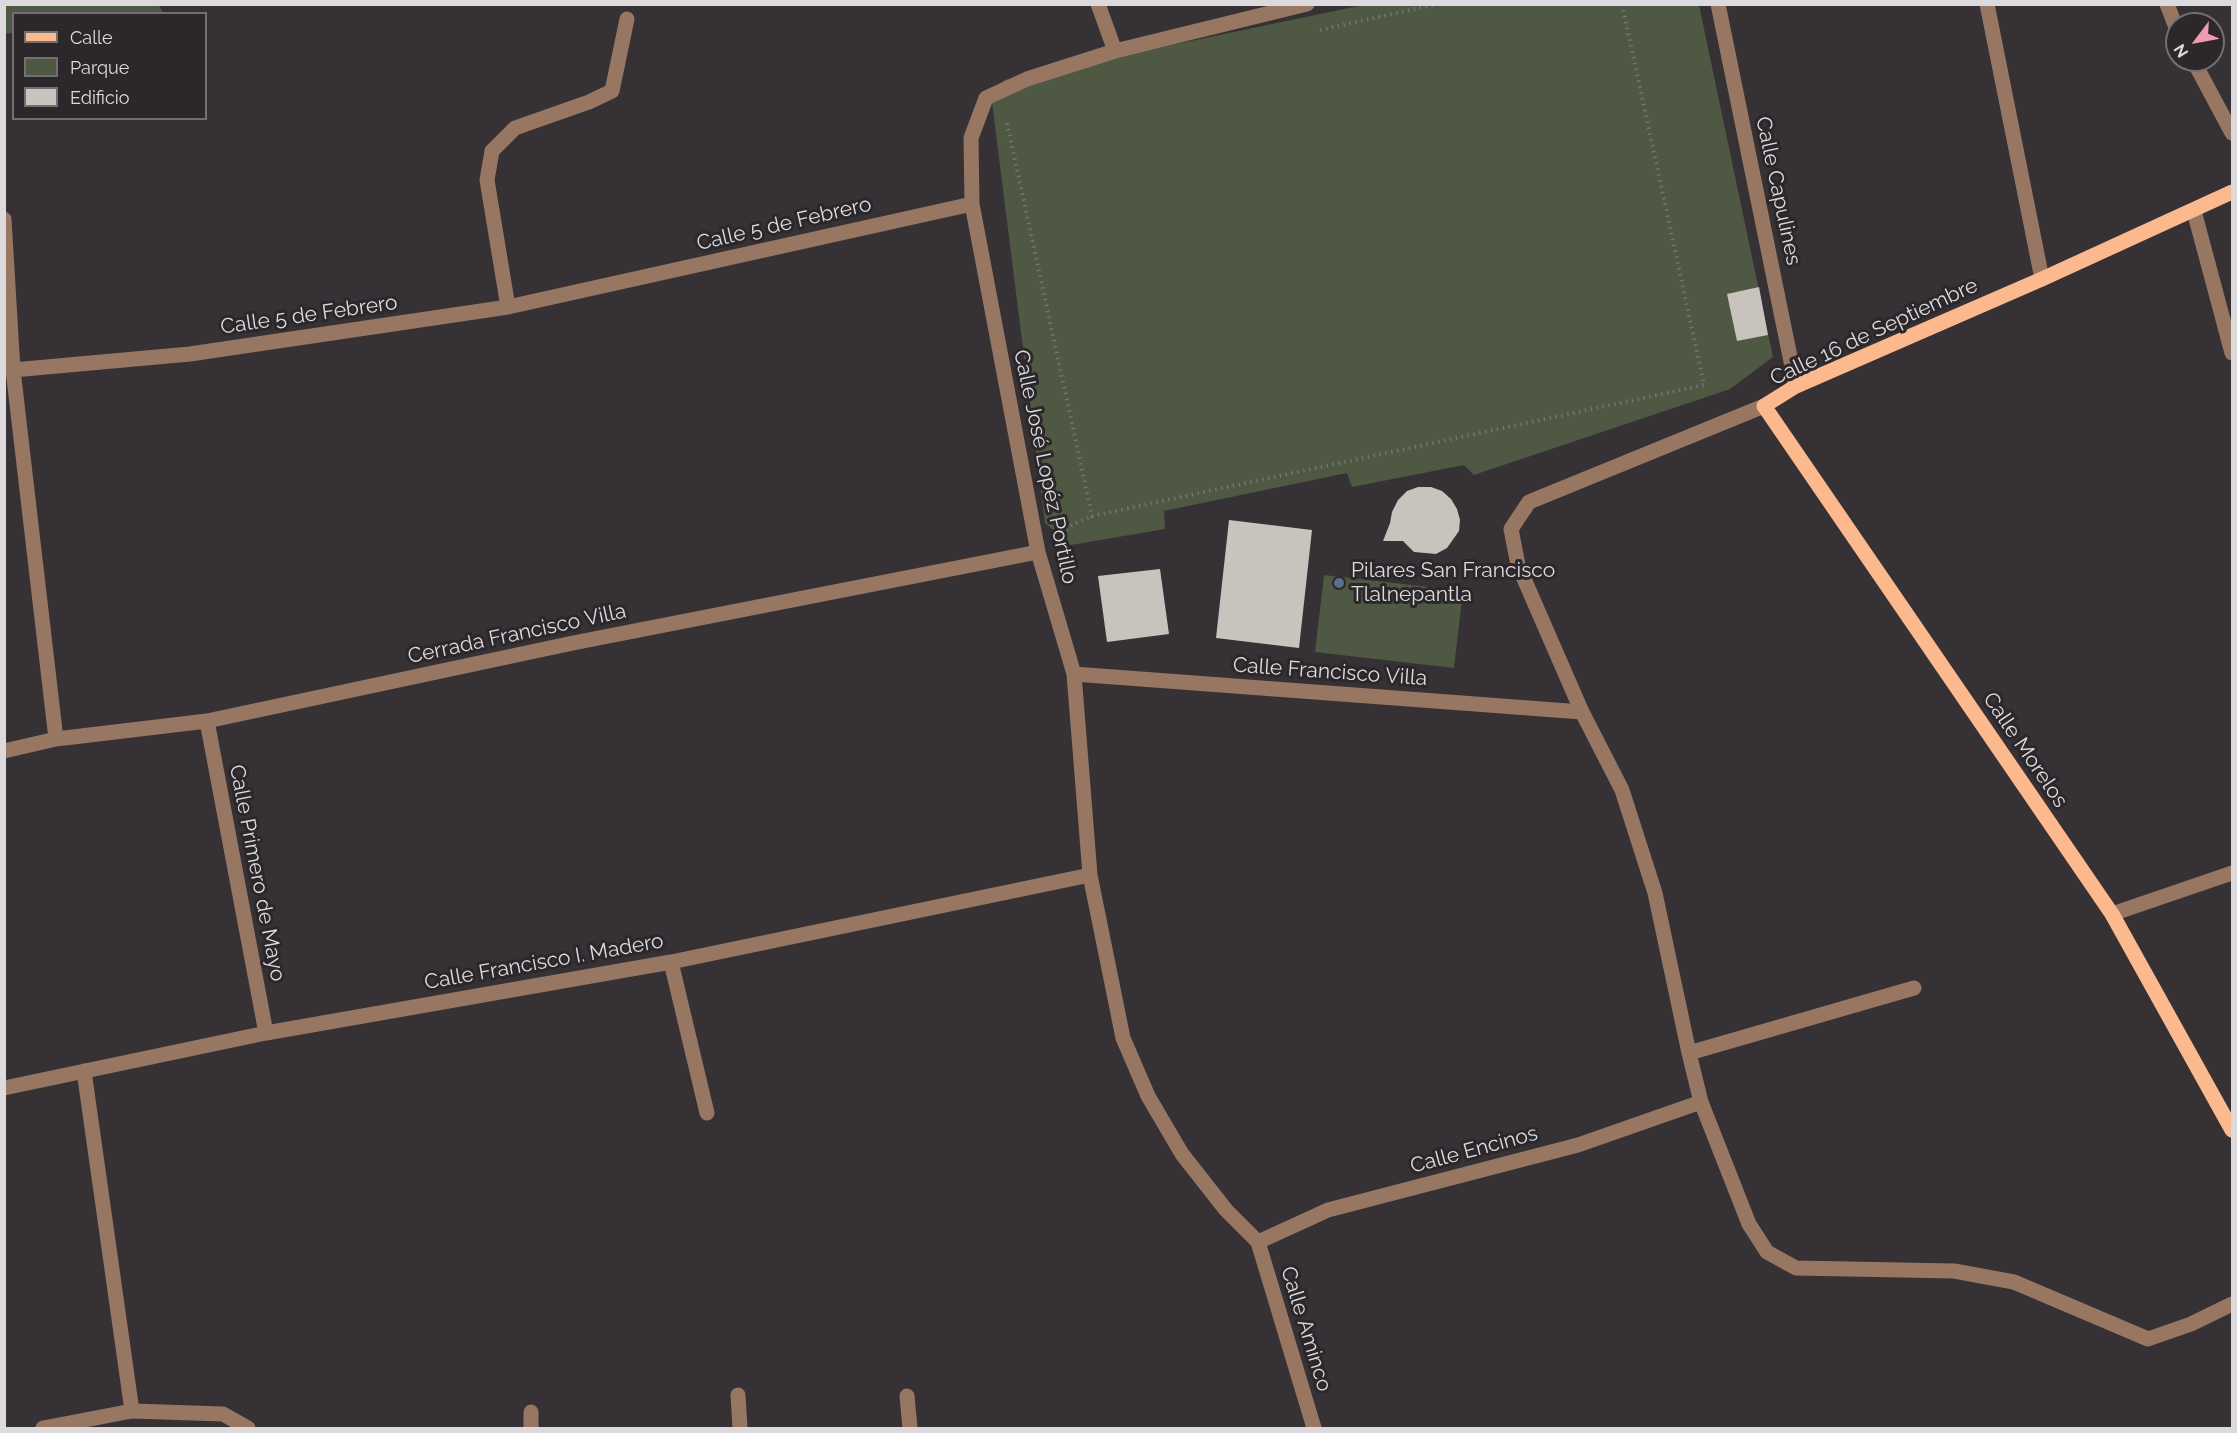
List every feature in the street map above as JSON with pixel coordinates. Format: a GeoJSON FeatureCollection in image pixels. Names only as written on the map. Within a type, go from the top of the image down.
{"type":"FeatureCollection","features":[{"type":"Feature","properties":{"kind":"main road","name":"Calle 16 de Septiembre"},"geometry":{"type":"LineString","coordinates":[[1764,406],[1796,386],[2042,279],[2232,192]]}},
{"type":"Feature","properties":{"kind":"main road","name":"Calle Morelos"},"geometry":{"type":"LineString","coordinates":[[1764,406],[2112,914],[2232,1130]]}},
{"type":"Feature","properties":{"kind":"street"},"geometry":{"type":"LineString","coordinates":[[1098,4],[1115,51]]}},
{"type":"Feature","properties":{"kind":"street","name":"Calle José Lopéz Portillo"},"geometry":{"type":"LineString","coordinates":[[1258,1242],[1226,1210],[1182,1154],[1148,1096],[1124,1038],[1090,875],[1074,674],[1038,552],[972,204],[972,138],[986,98],[1028,79],[1115,51],[1307,4]]}},
{"type":"Feature","properties":{"kind":"street","name":"Calle Capulines"},"geometry":{"type":"LineString","coordinates":[[1718,4],[1796,386]]}},
{"type":"Feature","properties":{"kind":"street"},"geometry":{"type":"LineString","coordinates":[[1987,4],[2042,279]]}},
{"type":"Feature","properties":{"kind":"street"},"geometry":{"type":"LineString","coordinates":[[508,307],[487,180],[492,151],[515,128],[612,91],[627,19]]}},
{"type":"Feature","properties":{"kind":"street"},"geometry":{"type":"LineString","coordinates":[[2199,72],[2232,133]]}},
{"type":"Feature","properties":{"kind":"street","name":"Calle 5 de Febrero"},"geometry":{"type":"LineString","coordinates":[[13,370],[190,354],[508,307],[972,204]]}},
{"type":"Feature","properties":{"kind":"street"},"geometry":{"type":"LineString","coordinates":[[2194,211],[2232,354]]}},
{"type":"Feature","properties":{"kind":"street"},"geometry":{"type":"LineString","coordinates":[[4,219],[13,370],[56,740]]}},
{"type":"Feature","properties":{"kind":"street","name":"Calle 16 de Septiembre"},"geometry":{"type":"LineString","coordinates":[[1582,712],[1518,565],[1511,530],[1529,502],[1764,406]]}},
{"type":"Feature","properties":{"kind":"street","name":"Cerrada Francisco Villa"},"geometry":{"type":"LineString","coordinates":[[4,751],[56,740],[207,721],[573,643],[1038,552]]}},
{"type":"Feature","properties":{"kind":"street","name":"Calle Francisco Villa"},"geometry":{"type":"LineString","coordinates":[[1074,674],[1582,712]]}},
{"type":"Feature","properties":{"kind":"street"},"geometry":{"type":"LineString","coordinates":[[1582,712],[1622,790],[1655,893],[1701,1102],[1749,1224],[1767,1252],[1796,1268],[1954,1271],[2014,1282],[2148,1338],[2191,1324],[2232,1304]]}},
{"type":"Feature","properties":{"kind":"street","name":"Calle Primero de Mayo"},"geometry":{"type":"LineString","coordinates":[[207,721],[266,1033]]}},
{"type":"Feature","properties":{"kind":"street"},"geometry":{"type":"LineString","coordinates":[[2112,914],[2232,873]]}},
{"type":"Feature","properties":{"kind":"street","name":"Calle Francisco I. Madero"},"geometry":{"type":"LineString","coordinates":[[4,1088],[266,1033],[671,962],[1090,875]]}},
{"type":"Feature","properties":{"kind":"street"},"geometry":{"type":"LineString","coordinates":[[671,962],[706,1113]]}},
{"type":"Feature","properties":{"kind":"street"},"geometry":{"type":"LineString","coordinates":[[1689,1053],[1914,988]]}},
{"type":"Feature","properties":{"kind":"street"},"geometry":{"type":"LineString","coordinates":[[84,1071],[132,1411]]}},
{"type":"Feature","properties":{"kind":"street","name":"Calle Encinos"},"geometry":{"type":"LineString","coordinates":[[1258,1242],[1328,1210],[1578,1145],[1701,1102]]}},
{"type":"Feature","properties":{"kind":"street","name":"Calle Aminco"},"geometry":{"type":"LineString","coordinates":[[1258,1242],[1314,1428]]}},
{"type":"Feature","properties":{"kind":"street"},"geometry":{"type":"LineString","coordinates":[[738,1395],[740,1428]]}},
{"type":"Feature","properties":{"kind":"street"},"geometry":{"type":"LineString","coordinates":[[907,1396],[910,1428]]}},
{"type":"Feature","properties":{"kind":"street"},"geometry":{"type":"LineString","coordinates":[[43,1428],[132,1411],[223,1414],[248,1428]]}},
{"type":"Feature","properties":{"kind":"street"},"geometry":{"type":"LineString","coordinates":[[531,1412],[531,1428]]}},
{"type":"Feature","properties":{"kind":"path"},"geometry":{"type":"LineString","coordinates":[[1311,32],[1437,4]]}},
{"type":"Feature","properties":{"kind":"path"},"geometry":{"type":"LineString","coordinates":[[1005,111],[1092,516],[1704,385],[1622,4]]}},
{"type":"Feature","properties":{"kind":"green space"},"geometry":{"type":"Polygon","coordinates":[[[5,4],[159,5],[162,12],[12,12],[12,33],[5,34],[5,4]]]}},
{"type":"Feature","properties":{"kind":"green space"},"geometry":{"type":"Polygon","coordinates":[[[1363,5],[1699,5],[1773,357],[1730,389],[1474,475],[1464,465],[1352,487],[1347,473],[1164,511],[1165,529],[1071,545],[1045,523],[992,102],[1004,80],[1363,5]]]}},
{"type":"Feature","properties":{"kind":"green space"},"geometry":{"type":"Polygon","coordinates":[[[1324,575],[1463,591],[1454,668],[1315,652],[1324,575]]]}},
{"type":"Feature","properties":{"kind":"building"},"geometry":{"type":"Polygon","coordinates":[[[1759,287],[1768,335],[1737,341],[1727,294],[1759,287]]]}},
{"type":"Feature","properties":{"kind":"building"},"geometry":{"type":"Polygon","coordinates":[[[1418,487],[1431,487],[1442,491],[1451,499],[1460,520],[1459,531],[1447,548],[1436,554],[1414,552],[1403,541],[1383,541],[1398,500],[1407,491],[1418,487]]]}},
{"type":"Feature","properties":{"kind":"building"},"geometry":{"type":"Polygon","coordinates":[[[1229,520],[1312,530],[1299,648],[1216,638],[1229,520]]]}},
{"type":"Feature","properties":{"kind":"building"},"geometry":{"type":"Polygon","coordinates":[[[1160,569],[1169,634],[1107,642],[1098,576],[1160,569]]]}},
{"type":"Feature","properties":{"kind":"place","name":"Pilares San Francisco Tlalnepantla"},"geometry":{"type":"Point","coordinates":[1339,583]}}]}
